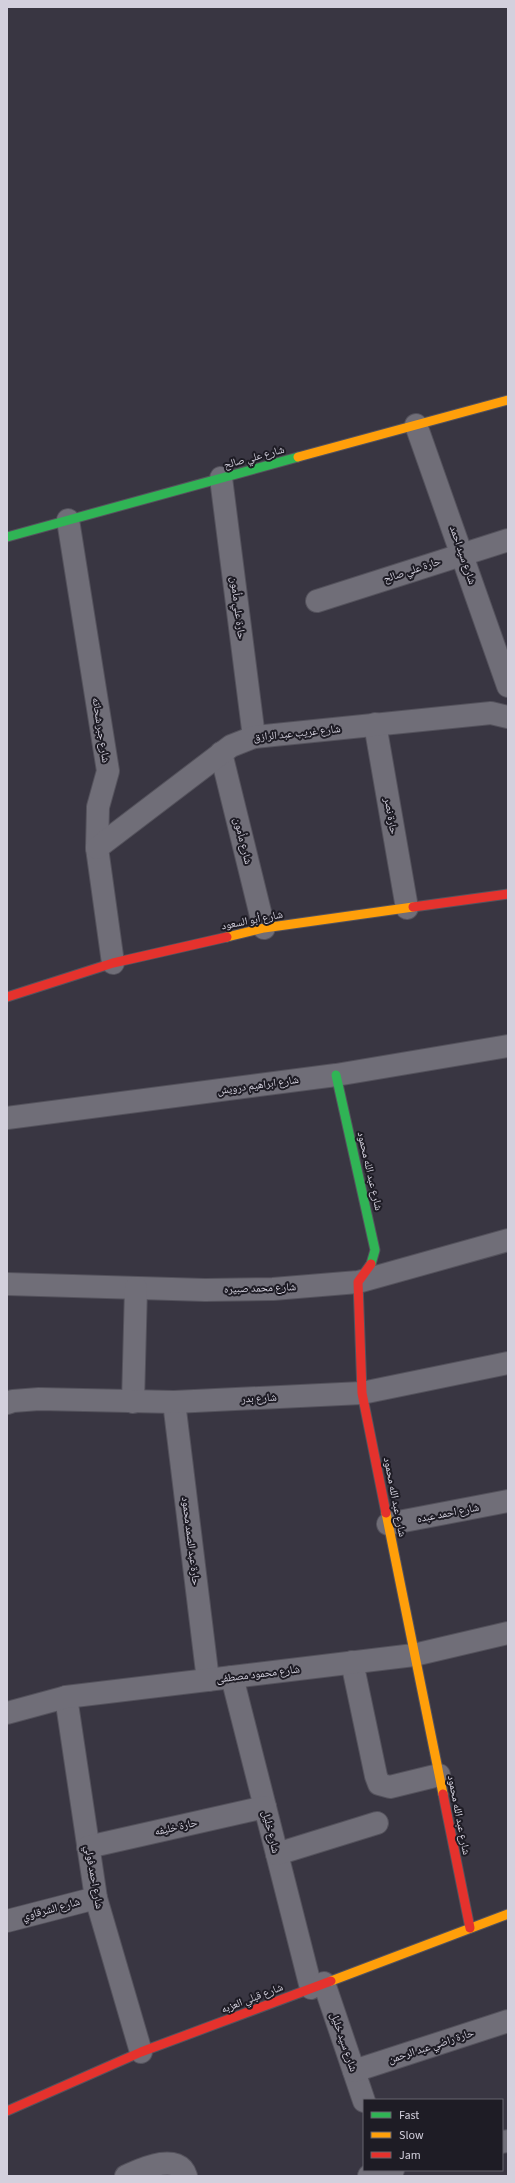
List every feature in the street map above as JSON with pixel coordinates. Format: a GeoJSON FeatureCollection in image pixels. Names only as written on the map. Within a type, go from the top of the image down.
{"type":"FeatureCollection","features":[{"type":"Feature","properties":{"kind":"street","name":"شارع علي صالح"},"geometry":{"type":"LineString","coordinates":[[7,537],[508,400]]}},
{"type":"Feature","properties":{"kind":"street","name":"شارع سيد احمد"},"geometry":{"type":"LineString","coordinates":[[416,425],[463,554],[508,686]]}},
{"type":"Feature","properties":{"kind":"street","name":"حارة علي مأمون"},"geometry":{"type":"LineString","coordinates":[[222,478],[254,737]]}},
{"type":"Feature","properties":{"kind":"street","name":"شارع جبر شحاته"},"geometry":{"type":"LineString","coordinates":[[68,520],[108,771],[98,807],[97,848],[113,963]]}},
{"type":"Feature","properties":{"kind":"street","name":"حارة علي صالح"},"geometry":{"type":"LineString","coordinates":[[317,601],[508,540]]}},
{"type":"Feature","properties":{"kind":"street","name":"شارع غريب عبد الرازق"},"geometry":{"type":"LineString","coordinates":[[97,848],[221,753],[242,740],[254,737],[491,713],[508,718]]}},
{"type":"Feature","properties":{"kind":"street","name":"حارة نصر"},"geometry":{"type":"LineString","coordinates":[[375,724],[406,908]]}},
{"type":"Feature","properties":{"kind":"street","name":"شارع مأمون"},"geometry":{"type":"LineString","coordinates":[[221,753],[264,928]]}},
{"type":"Feature","properties":{"kind":"street","name":"شارع أبو السعود"},"geometry":{"type":"LineString","coordinates":[[7,997],[113,963],[264,928],[508,894]]}},
{"type":"Feature","properties":{"kind":"street","name":"شارع ابراهيم درويش"},"geometry":{"type":"LineString","coordinates":[[7,1118],[336,1075],[508,1046]]}},
{"type":"Feature","properties":{"kind":"street","name":"شارع عبد الله محمود"},"geometry":{"type":"LineString","coordinates":[[336,1075],[375,1250],[373,1261],[358,1282],[362,1393],[470,1928]]}},
{"type":"Feature","properties":{"kind":"street","name":"شارع محمد صبيره"},"geometry":{"type":"LineString","coordinates":[[7,1284],[204,1290],[265,1289],[358,1282],[508,1240]]}},
{"type":"Feature","properties":{"kind":"street"},"geometry":{"type":"LineString","coordinates":[[133,1402],[136,1288]]}},
{"type":"Feature","properties":{"kind":"street","name":"شارع بدر"},"geometry":{"type":"LineString","coordinates":[[7,1403],[13,1400],[38,1399],[174,1402],[362,1393],[508,1363]]}},
{"type":"Feature","properties":{"kind":"street","name":"حارة عبد الصمد محمود"},"geometry":{"type":"LineString","coordinates":[[174,1402],[208,1680]]}},
{"type":"Feature","properties":{"kind":"street","name":"شارع احمد عبده"},"geometry":{"type":"LineString","coordinates":[[388,1524],[508,1501]]}},
{"type":"Feature","properties":{"kind":"street","name":"شارع محمود مصطفى"},"geometry":{"type":"LineString","coordinates":[[7,1713],[66,1698],[414,1655],[508,1633]]}},
{"type":"Feature","properties":{"kind":"street"},"geometry":{"type":"LineString","coordinates":[[352,1662],[379,1784],[390,1787],[439,1775]]}},
{"type":"Feature","properties":{"kind":"street","name":"شارع خليل"},"geometry":{"type":"LineString","coordinates":[[232,1677],[277,1854],[317,1986]]}},
{"type":"Feature","properties":{"kind":"street","name":"شارع احمد فولي"},"geometry":{"type":"LineString","coordinates":[[66,1698],[96,1898],[141,2052]]}},
{"type":"Feature","properties":{"kind":"street","name":"حارة خليفه"},"geometry":{"type":"LineString","coordinates":[[88,1847],[265,1807]]}},
{"type":"Feature","properties":{"kind":"street"},"geometry":{"type":"LineString","coordinates":[[277,1854],[377,1824]]}},
{"type":"Feature","properties":{"kind":"street","name":"شارع الشرقاوي"},"geometry":{"type":"LineString","coordinates":[[7,1921],[96,1898]]}},
{"type":"Feature","properties":{"kind":"street","name":"شارع قبلي العزبه"},"geometry":{"type":"LineString","coordinates":[[7,2110],[141,2052],[508,1914]]}},
{"type":"Feature","properties":{"kind":"street","name":"شارع سيد خليل"},"geometry":{"type":"LineString","coordinates":[[317,1986],[354,2072],[364,2099]]}},
{"type":"Feature","properties":{"kind":"street","name":"حارة راضي عبد الرحمن"},"geometry":{"type":"LineString","coordinates":[[354,2072],[508,2021]]}},
{"type":"Feature","properties":{"kind":"street"},"geometry":{"type":"LineString","coordinates":[[126,2176],[154,2164],[162,2163],[178,2167],[186,2176]]}},
{"type":"Feature","properties":{"kind":"traffic: fast"},"geometry":{"type":"LineString","coordinates":[[7,537],[298,457]]}},
{"type":"Feature","properties":{"kind":"traffic: fast"},"geometry":{"type":"LineString","coordinates":[[336,1075],[375,1250],[371,1264]]}},
{"type":"Feature","properties":{"kind":"traffic: slow"},"geometry":{"type":"LineString","coordinates":[[298,457],[508,400]]}},
{"type":"Feature","properties":{"kind":"traffic: slow"},"geometry":{"type":"LineString","coordinates":[[227,937],[264,928],[413,907]]}},
{"type":"Feature","properties":{"kind":"traffic: slow"},"geometry":{"type":"LineString","coordinates":[[386,1513],[443,1794]]}},
{"type":"Feature","properties":{"kind":"traffic: slow"},"geometry":{"type":"LineString","coordinates":[[331,1981],[508,1914]]}},
{"type":"Feature","properties":{"kind":"traffic: jam"},"geometry":{"type":"LineString","coordinates":[[413,907],[508,894]]}},
{"type":"Feature","properties":{"kind":"traffic: jam"},"geometry":{"type":"LineString","coordinates":[[7,997],[113,963],[227,937]]}},
{"type":"Feature","properties":{"kind":"traffic: jam"},"geometry":{"type":"LineString","coordinates":[[371,1264],[358,1282],[362,1393],[386,1513]]}},
{"type":"Feature","properties":{"kind":"traffic: jam"},"geometry":{"type":"LineString","coordinates":[[443,1794],[470,1928]]}},
{"type":"Feature","properties":{"kind":"traffic: jam"},"geometry":{"type":"LineString","coordinates":[[7,2111],[141,2052],[331,1981]]}}]}
